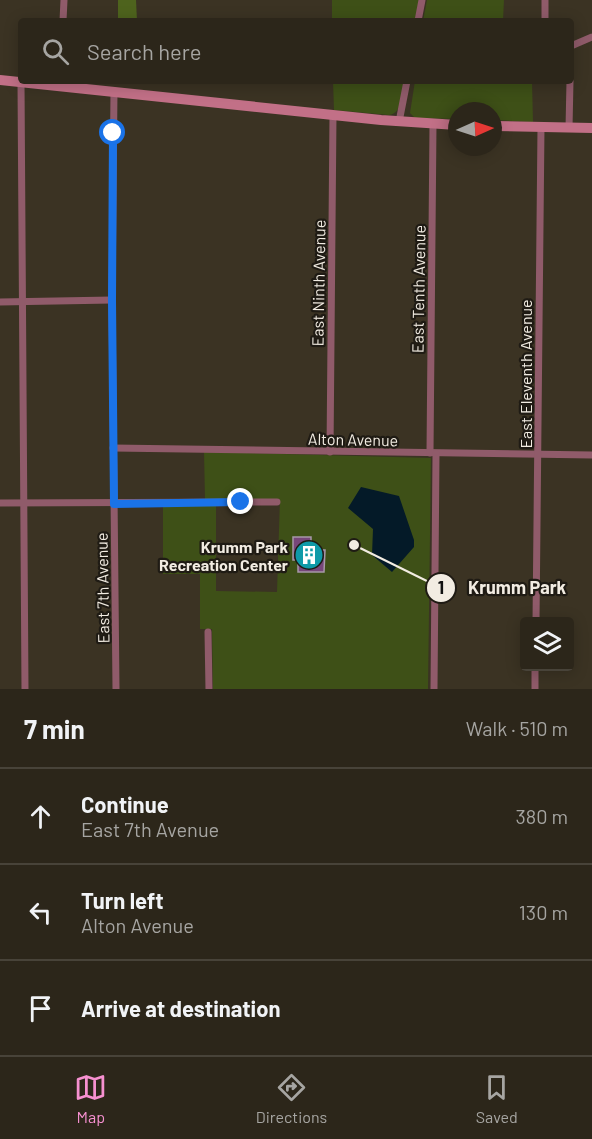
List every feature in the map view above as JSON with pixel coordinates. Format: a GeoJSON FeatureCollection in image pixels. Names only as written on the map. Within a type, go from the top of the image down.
{"type":"FeatureCollection","features":[{"type":"Feature","properties":{"kind":"main road"},"geometry":{"type":"LineString","coordinates":[[0,80],[18,82]]}},
{"type":"Feature","properties":{"kind":"main road"},"geometry":{"type":"LineString","coordinates":[[61,84],[399,122],[448,125]]}},
{"type":"Feature","properties":{"kind":"main road"},"geometry":{"type":"LineString","coordinates":[[502,126],[592,128]]}},
{"type":"Feature","properties":{"kind":"street"},"geometry":{"type":"LineString","coordinates":[[63,18],[64,0]]}},
{"type":"Feature","properties":{"kind":"street"},"geometry":{"type":"LineString","coordinates":[[419,18],[422,0]]}},
{"type":"Feature","properties":{"kind":"street"},"geometry":{"type":"LineString","coordinates":[[544,0],[545,18]]}},
{"type":"Feature","properties":{"kind":"street"},"geometry":{"type":"LineString","coordinates":[[574,45],[592,37]]}},
{"type":"Feature","properties":{"kind":"street"},"geometry":{"type":"LineString","coordinates":[[21,84],[25,689]]}},
{"type":"Feature","properties":{"kind":"street"},"geometry":{"type":"LineString","coordinates":[[399,122],[406,84]]}},
{"type":"Feature","properties":{"kind":"street"},"geometry":{"type":"LineString","coordinates":[[569,128],[570,84]]}},
{"type":"Feature","properties":{"kind":"street","name":"East 7th Avenue"},"geometry":{"type":"LineString","coordinates":[[114,91],[112,300],[116,689]]}},
{"type":"Feature","properties":{"kind":"street","name":"East Ninth Avenue"},"geometry":{"type":"LineString","coordinates":[[330,452],[333,115]]}},
{"type":"Feature","properties":{"kind":"street","name":"East Tenth Avenue"},"geometry":{"type":"LineString","coordinates":[[433,125],[434,689]]}},
{"type":"Feature","properties":{"kind":"street","name":"East Eleventh Avenue"},"geometry":{"type":"LineString","coordinates":[[536,617],[541,127]]}},
{"type":"Feature","properties":{"kind":"street"},"geometry":{"type":"LineString","coordinates":[[0,302],[112,300]]}},
{"type":"Feature","properties":{"kind":"street","name":"Alton Avenue"},"geometry":{"type":"LineString","coordinates":[[113,448],[592,455]]}},
{"type":"Feature","properties":{"kind":"street"},"geometry":{"type":"LineString","coordinates":[[0,503],[277,502]]}},
{"type":"Feature","properties":{"kind":"street"},"geometry":{"type":"LineString","coordinates":[[208,632],[209,689]]}},
{"type":"Feature","properties":{"kind":"street"},"geometry":{"type":"LineString","coordinates":[[535,671],[535,689]]}},
{"type":"Feature","properties":{"kind":"green space"},"geometry":{"type":"Polygon","coordinates":[[[118,0],[136,0],[137,18],[118,18],[118,0]]]}},
{"type":"Feature","properties":{"kind":"green space"},"geometry":{"type":"Polygon","coordinates":[[[332,0],[419,0],[416,18],[332,18],[332,0]]]}},
{"type":"Feature","properties":{"kind":"green space"},"geometry":{"type":"Polygon","coordinates":[[[427,0],[504,0],[503,18],[424,18],[427,0]]]}},
{"type":"Feature","properties":{"kind":"green space"},"geometry":{"type":"Polygon","coordinates":[[[333,84],[404,84],[399,107],[397,111],[389,115],[334,110],[333,84]]]}},
{"type":"Feature","properties":{"kind":"green space"},"geometry":{"type":"Polygon","coordinates":[[[415,84],[532,84],[533,122],[502,120],[502,102],[448,102],[448,119],[415,118],[410,113],[415,84]]]}},
{"type":"Feature","properties":{"kind":"green space"},"geometry":{"type":"Polygon","coordinates":[[[204,452],[431,458],[428,689],[213,689],[212,629],[200,629],[200,574],[163,574],[163,506],[216,506],[216,591],[277,592],[280,499],[205,499],[204,452]]]}},
{"type":"Feature","properties":{"kind":"water"},"geometry":{"type":"Polygon","coordinates":[[[361,487],[399,496],[414,540],[414,547],[392,572],[372,555],[373,529],[348,508],[361,487]]]}},
{"type":"Feature","properties":{"kind":"building","name":"Krumm Park Recreation Center"},"geometry":{"type":"Polygon","coordinates":[[[293,537],[311,537],[311,550],[325,550],[324,572],[298,572],[298,560],[293,560],[293,537]]]}},
{"type":"Feature","properties":{"kind":"place","name":"Krumm Park"},"geometry":{"type":"Point","coordinates":[354,545]}},
{"type":"Feature","properties":{"kind":"place","name":"Krumm Park Recreation Center"},"geometry":{"type":"Point","coordinates":[309,555]}},
{"type":"Feature","properties":{"kind":"route"},"geometry":{"type":"LineString","coordinates":[[113,133],[114,504],[241,502]]}}]}
